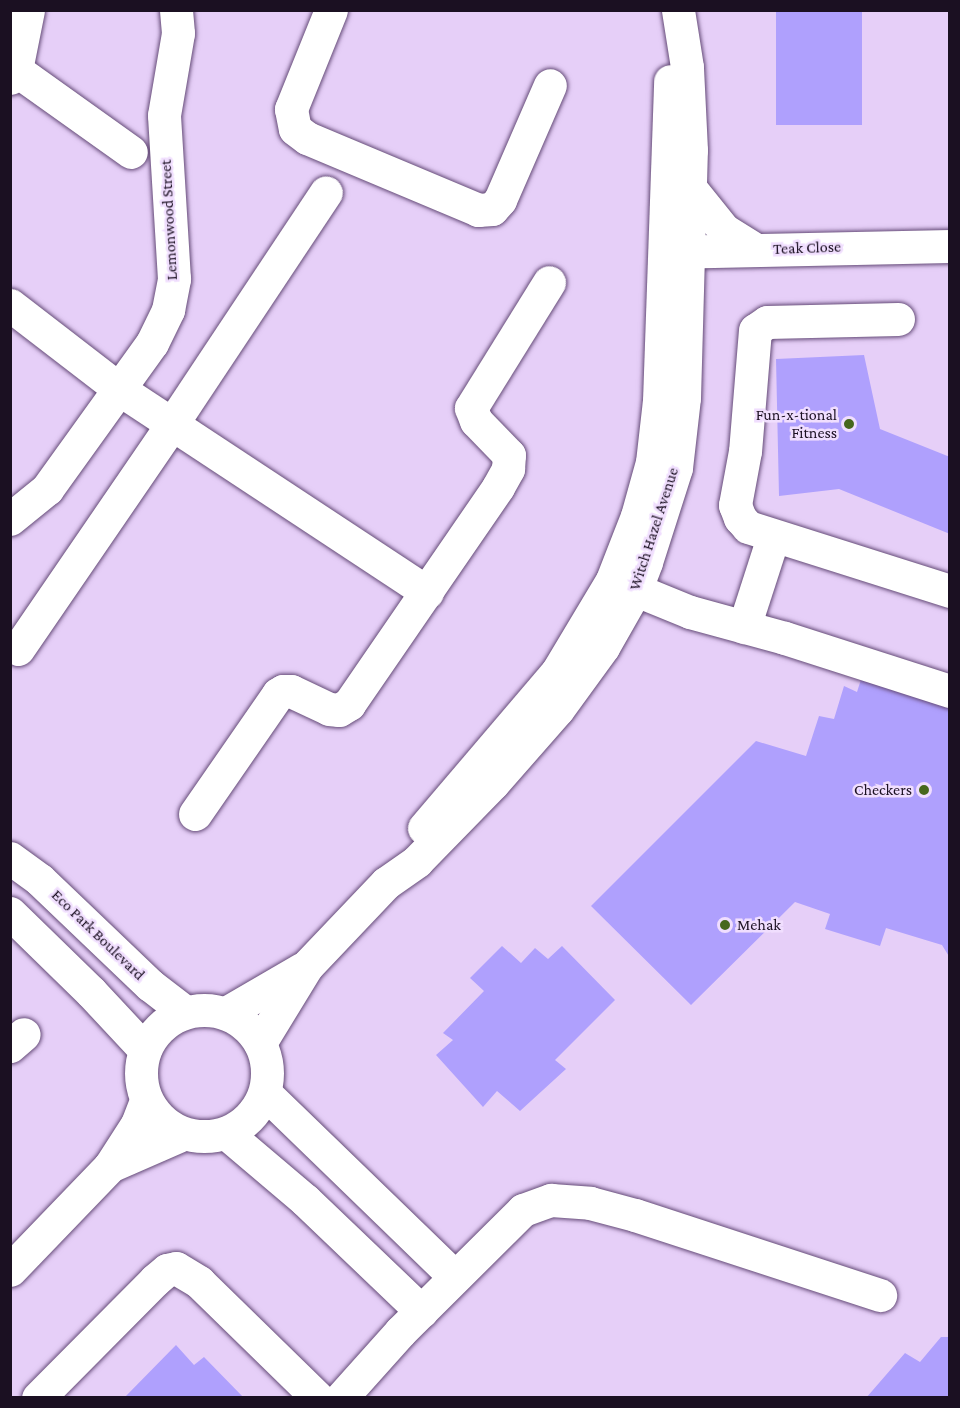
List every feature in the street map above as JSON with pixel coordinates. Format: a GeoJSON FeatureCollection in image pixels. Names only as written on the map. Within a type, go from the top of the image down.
{"type":"FeatureCollection","features":[{"type":"Feature","properties":{"kind":"street"},"geometry":{"type":"LineString","coordinates":[[28,10],[13,74],[130,152]]}},
{"type":"Feature","properties":{"kind":"street","name":"Lemonwood Street"},"geometry":{"type":"LineString","coordinates":[[10,519],[47,489],[163,325],[174,279],[164,115],[178,33],[176,10]]}},
{"type":"Feature","properties":{"kind":"street"},"geometry":{"type":"LineString","coordinates":[[331,10],[291,109],[295,129],[307,138],[478,210],[492,209],[500,200],[550,85]]}},
{"type":"Feature","properties":{"kind":"street","name":"Witch Hazel Avenue"},"geometry":{"type":"LineString","coordinates":[[676,252],[691,189],[687,67],[677,10]]}},
{"type":"Feature","properties":{"kind":"street","name":"Witch Hazel Avenue"},"geometry":{"type":"LineString","coordinates":[[260,1043],[306,966],[386,883],[401,856],[556,672],[624,586],[676,468],[684,398],[666,117],[677,10]]}},
{"type":"Feature","properties":{"kind":"street"},"geometry":{"type":"LineString","coordinates":[[691,189],[724,230],[755,249]]}},
{"type":"Feature","properties":{"kind":"street"},"geometry":{"type":"LineString","coordinates":[[18,649],[172,424],[326,192]]}},
{"type":"Feature","properties":{"kind":"street","name":"Teak Close"},"geometry":{"type":"LineString","coordinates":[[676,252],[950,246]]}},
{"type":"Feature","properties":{"kind":"street"},"geometry":{"type":"LineString","coordinates":[[195,814],[278,694],[291,691],[330,709],[344,708],[427,592],[508,469],[509,455],[476,421],[471,408],[549,282]]}},
{"type":"Feature","properties":{"kind":"street"},"geometry":{"type":"LineString","coordinates":[[10,305],[118,389],[427,592]]}},
{"type":"Feature","properties":{"kind":"street"},"geometry":{"type":"LineString","coordinates":[[898,319],[767,322],[755,330],[745,451],[735,505],[740,518],[748,527],[773,537],[950,591]]}},
{"type":"Feature","properties":{"kind":"street"},"geometry":{"type":"LineString","coordinates":[[744,627],[773,537]]}},
{"type":"Feature","properties":{"kind":"street"},"geometry":{"type":"LineString","coordinates":[[624,586],[690,612],[950,691]]}},
{"type":"Feature","properties":{"kind":"street","name":"Eco Park Boulevard"},"geometry":{"type":"LineString","coordinates":[[10,858],[40,880],[150,985],[185,1012]]}},
{"type":"Feature","properties":{"kind":"street"},"geometry":{"type":"LineString","coordinates":[[10,913],[91,992],[145,1050]]}},
{"type":"Feature","properties":{"kind":"street","name":"Witch Hazel Avenue"},"geometry":{"type":"LineString","coordinates":[[226,1013],[306,966]]}},
{"type":"Feature","properties":{"kind":"street"},"geometry":{"type":"LineString","coordinates":[[213,1010],[226,1013],[251,1030],[260,1043],[266,1059],[268,1076],[265,1093],[256,1110],[243,1124],[226,1133],[205,1137],[183,1134],[168,1126],[153,1112],[146,1101],[141,1076],[145,1050],[154,1034],[168,1021],[185,1012],[213,1010]]}},
{"type":"Feature","properties":{"kind":"street"},"geometry":{"type":"LineString","coordinates":[[265,1093],[455,1277]]}},
{"type":"Feature","properties":{"kind":"street"},"geometry":{"type":"LineString","coordinates":[[10,1270],[110,1166],[137,1124],[146,1101]]}},
{"type":"Feature","properties":{"kind":"street"},"geometry":{"type":"LineString","coordinates":[[226,1133],[305,1200],[421,1311]]}},
{"type":"Feature","properties":{"kind":"street"},"geometry":{"type":"LineString","coordinates":[[110,1166],[183,1134]]}},
{"type":"Feature","properties":{"kind":"street"},"geometry":{"type":"LineString","coordinates":[[341,1398],[421,1311],[523,1210],[551,1200],[590,1203],[635,1215],[880,1295]]}},
{"type":"Feature","properties":{"kind":"street"},"geometry":{"type":"LineString","coordinates":[[38,1398],[155,1280],[167,1270],[176,1268],[199,1282],[318,1398]]}},
{"type":"Feature","properties":{"kind":"building"},"geometry":{"type":"Polygon","coordinates":[[[776,10],[862,10],[862,125],[776,125],[776,10]]]}},
{"type":"Feature","properties":{"kind":"building"},"geometry":{"type":"Polygon","coordinates":[[[864,355],[880,429],[950,457],[950,534],[839,489],[779,496],[776,359],[864,355]]]}},
{"type":"Feature","properties":{"kind":"building"},"geometry":{"type":"Polygon","coordinates":[[[865,667],[950,696],[950,958],[942,945],[886,928],[880,946],[825,929],[830,914],[795,902],[691,1005],[591,906],[756,741],[806,756],[819,716],[834,719],[844,686],[857,692],[865,667]]]}},
{"type":"Feature","properties":{"kind":"building"},"geometry":{"type":"Polygon","coordinates":[[[502,946],[521,963],[535,948],[548,959],[562,946],[615,1000],[555,1060],[566,1069],[520,1111],[497,1091],[483,1107],[436,1055],[453,1040],[443,1033],[484,991],[470,978],[502,946]]]}},
{"type":"Feature","properties":{"kind":"building"},"geometry":{"type":"Polygon","coordinates":[[[941,1337],[950,1337],[950,1398],[866,1398],[905,1353],[920,1362],[941,1337]]]}},
{"type":"Feature","properties":{"kind":"building"},"geometry":{"type":"Polygon","coordinates":[[[176,1345],[194,1365],[204,1357],[244,1398],[124,1398],[176,1345]]]}},
{"type":"Feature","properties":{"kind":"place","name":"Fun-x-tional Fitness"},"geometry":{"type":"Point","coordinates":[849,424]}},
{"type":"Feature","properties":{"kind":"place","name":"Checkers"},"geometry":{"type":"Point","coordinates":[924,790]}},
{"type":"Feature","properties":{"kind":"place","name":"Mehak"},"geometry":{"type":"Point","coordinates":[725,925]}}]}
